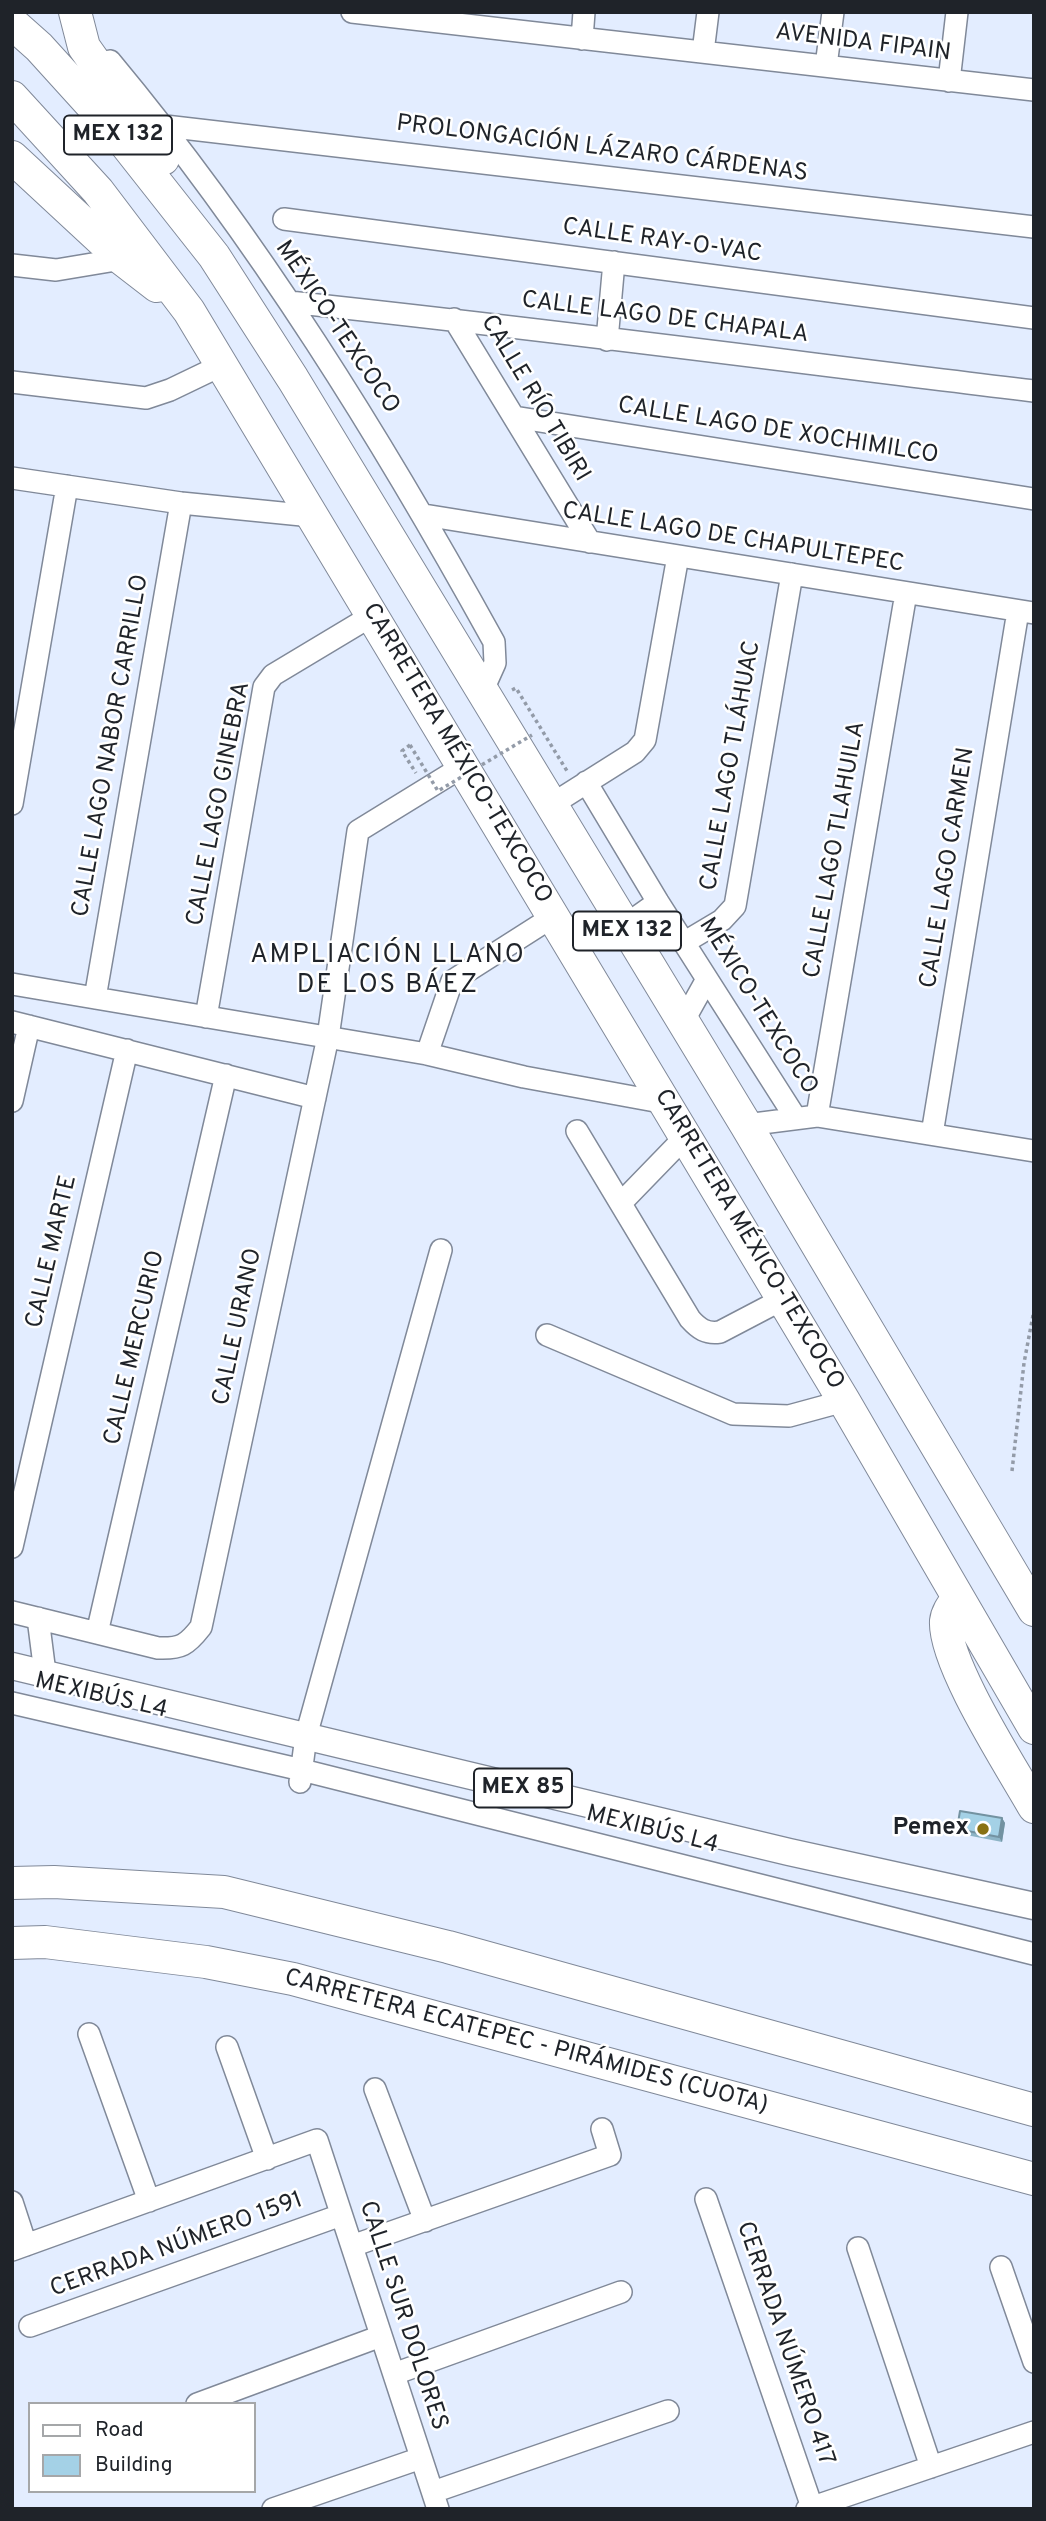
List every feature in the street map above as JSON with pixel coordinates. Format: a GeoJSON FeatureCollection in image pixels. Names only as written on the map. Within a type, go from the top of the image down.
{"type":"FeatureCollection","features":[{"type":"Feature","properties":{"kind":"highway"},"geometry":{"type":"LineString","coordinates":[[75,15],[84,47],[170,170],[214,256]]}},
{"type":"Feature","properties":{"kind":"highway","name":"MEX 132"},"geometry":{"type":"LineString","coordinates":[[12,23],[39,47],[117,133],[214,256],[494,693],[551,805],[1023,1583],[1034,1610]]}},
{"type":"Feature","properties":{"kind":"highway","name":"CARRETERA MÉXICO-TEXCOCO"},"geometry":{"type":"LineString","coordinates":[[12,97],[98,191],[190,311],[844,1401],[1034,1728]]}},
{"type":"Feature","properties":{"kind":"highway"},"geometry":{"type":"LineString","coordinates":[[12,157],[122,260],[190,311]]}},
{"type":"Feature","properties":{"kind":"highway"},"geometry":{"type":"LineString","coordinates":[[958,1598],[948,1612],[946,1623],[953,1657],[973,1699],[1034,1807]]}},
{"type":"Feature","properties":{"kind":"highway"},"geometry":{"type":"LineString","coordinates":[[12,1883],[54,1882],[224,1892],[448,1947],[1034,2110]]}},
{"type":"Feature","properties":{"kind":"highway","name":"CARRETERA ECATEPEC - PIRÁMIDES (CUOTA)"},"geometry":{"type":"LineString","coordinates":[[12,1943],[44,1942],[193,1960],[293,1979],[1034,2179]]}},
{"type":"Feature","properties":{"kind":"main road","name":"MEX 85"},"geometry":{"type":"LineString","coordinates":[[12,1665],[789,1852],[1034,1906]]}},
{"type":"Feature","properties":{"kind":"street","name":"AVENIDA FIPAIN"},"geometry":{"type":"LineString","coordinates":[[352,12],[456,18],[582,38],[1034,90]]}},
{"type":"Feature","properties":{"kind":"street"},"geometry":{"type":"LineString","coordinates":[[582,38],[583,12]]}},
{"type":"Feature","properties":{"kind":"street"},"geometry":{"type":"LineString","coordinates":[[703,52],[708,12]]}},
{"type":"Feature","properties":{"kind":"street"},"geometry":{"type":"LineString","coordinates":[[825,66],[833,12]]}},
{"type":"Feature","properties":{"kind":"street"},"geometry":{"type":"LineString","coordinates":[[949,80],[957,12]]}},
{"type":"Feature","properties":{"kind":"street","name":"MÉXICO-TEXCOCO"},"geometry":{"type":"LineString","coordinates":[[75,15],[165,126],[289,302],[377,436],[494,642],[494,693]]}},
{"type":"Feature","properties":{"kind":"street","name":"PROLONGACIÓN LÁZARO CÁRDENAS"},"geometry":{"type":"LineString","coordinates":[[165,126],[1034,227]]}},
{"type":"Feature","properties":{"kind":"street","name":"CALLE RAY-O-VAC"},"geometry":{"type":"LineString","coordinates":[[284,219],[1034,318]]}},
{"type":"Feature","properties":{"kind":"street"},"geometry":{"type":"LineString","coordinates":[[12,265],[56,270],[122,260]]}},
{"type":"Feature","properties":{"kind":"street"},"geometry":{"type":"LineString","coordinates":[[607,340],[614,262]]}},
{"type":"Feature","properties":{"kind":"street","name":"CALLE LAGO DE CHAPALA"},"geometry":{"type":"LineString","coordinates":[[289,302],[454,319],[607,340],[1034,390]]}},
{"type":"Feature","properties":{"kind":"street","name":"CALLE RÍO TIBIRI"},"geometry":{"type":"LineString","coordinates":[[454,319],[590,542]]}},
{"type":"Feature","properties":{"kind":"street"},"geometry":{"type":"LineString","coordinates":[[12,382],[145,397],[170,390],[222,365]]}},
{"type":"Feature","properties":{"kind":"street","name":"CALLE LAGO DE XOCHIMILCO"},"geometry":{"type":"LineString","coordinates":[[514,417],[1034,499]]}},
{"type":"Feature","properties":{"kind":"street"},"geometry":{"type":"LineString","coordinates":[[12,478],[181,503],[312,516]]}},
{"type":"Feature","properties":{"kind":"street"},"geometry":{"type":"LineString","coordinates":[[12,804],[67,486]]}},
{"type":"Feature","properties":{"kind":"street","name":"CALLE LAGO NABOR CARRILLO"},"geometry":{"type":"LineString","coordinates":[[95,998],[181,503]]}},
{"type":"Feature","properties":{"kind":"street","name":"CALLE LAGO DE CHAPULTEPEC"},"geometry":{"type":"LineString","coordinates":[[424,515],[1026,612]]}},
{"type":"Feature","properties":{"kind":"street"},"geometry":{"type":"LineString","coordinates":[[551,805],[635,752],[645,740],[678,555]]}},
{"type":"Feature","properties":{"kind":"street","name":"CALLE LAGO TLÁHUAC"},"geometry":{"type":"LineString","coordinates":[[685,942],[722,920],[735,906],[792,574]]}},
{"type":"Feature","properties":{"kind":"street","name":"CALLE LAGO TLAHUILA"},"geometry":{"type":"LineString","coordinates":[[817,1116],[906,593]]}},
{"type":"Feature","properties":{"kind":"street","name":"CALLE LAGO CARMEN"},"geometry":{"type":"LineString","coordinates":[[932,1134],[1026,612]]}},
{"type":"Feature","properties":{"kind":"street","name":"CALLE LAGO GINEBRA"},"geometry":{"type":"LineString","coordinates":[[206,1017],[264,687],[273,675],[373,615]]}},
{"type":"Feature","properties":{"kind":"street","name":"CALLE URANO"},"geometry":{"type":"LineString","coordinates":[[97,1633],[158,1648],[177,1649],[201,1627],[328,1037],[358,831],[462,767]]}},
{"type":"Feature","properties":{"kind":"street","name":"MÉXICO-TEXCOCO"},"geometry":{"type":"LineString","coordinates":[[582,785],[795,1117]]}},
{"type":"Feature","properties":{"kind":"street"},"geometry":{"type":"LineString","coordinates":[[624,926],[658,902]]}},
{"type":"Feature","properties":{"kind":"street"},"geometry":{"type":"LineString","coordinates":[[427,1054],[452,981],[554,916]]}},
{"type":"Feature","properties":{"kind":"street"},"geometry":{"type":"LineString","coordinates":[[683,1022],[707,979]]}},
{"type":"Feature","properties":{"kind":"street"},"geometry":{"type":"LineString","coordinates":[[12,984],[427,1054],[524,1077],[666,1104]]}},
{"type":"Feature","properties":{"kind":"street"},"geometry":{"type":"LineString","coordinates":[[12,1101],[21,1024],[315,1098]]}},
{"type":"Feature","properties":{"kind":"street","name":"CALLE MARTE"},"geometry":{"type":"LineString","coordinates":[[12,1546],[127,1051]]}},
{"type":"Feature","properties":{"kind":"street","name":"CALLE MERCURIO"},"geometry":{"type":"LineString","coordinates":[[97,1633],[226,1075]]}},
{"type":"Feature","properties":{"kind":"street"},"geometry":{"type":"LineString","coordinates":[[746,1125],[817,1116],[1034,1151]]}},
{"type":"Feature","properties":{"kind":"street"},"geometry":{"type":"LineString","coordinates":[[577,1131],[690,1319],[699,1329],[710,1333],[720,1332],[783,1299]]}},
{"type":"Feature","properties":{"kind":"street"},"geometry":{"type":"LineString","coordinates":[[621,1203],[685,1137]]}},
{"type":"Feature","properties":{"kind":"street"},"geometry":{"type":"LineString","coordinates":[[301,1777],[306,1736],[441,1250]]}},
{"type":"Feature","properties":{"kind":"street"},"geometry":{"type":"LineString","coordinates":[[547,1335],[733,1414],[789,1416],[844,1401]]}},
{"type":"Feature","properties":{"kind":"street"},"geometry":{"type":"LineString","coordinates":[[12,1612],[97,1633]]}},
{"type":"Feature","properties":{"kind":"street"},"geometry":{"type":"LineString","coordinates":[[38,1618],[45,1673]]}},
{"type":"Feature","properties":{"kind":"street","name":"MEXIBÚS L4"},"geometry":{"type":"LineString","coordinates":[[12,1703],[301,1777],[1034,1954]]}},
{"type":"Feature","properties":{"kind":"street"},"geometry":{"type":"LineString","coordinates":[[89,2034],[149,2201]]}},
{"type":"Feature","properties":{"kind":"street"},"geometry":{"type":"LineString","coordinates":[[12,2203],[19,2247],[267,2159],[227,2047]]}},
{"type":"Feature","properties":{"kind":"street"},"geometry":{"type":"LineString","coordinates":[[375,2089],[425,2221]]}},
{"type":"Feature","properties":{"kind":"street"},"geometry":{"type":"LineString","coordinates":[[352,2246],[610,2155],[602,2129]]}},
{"type":"Feature","properties":{"kind":"street","name":"CALLE SUR DOLORES"},"geometry":{"type":"LineString","coordinates":[[267,2159],[317,2140],[435,2501]]}},
{"type":"Feature","properties":{"kind":"street","name":"CERRADA NÚMERO 417"},"geometry":{"type":"LineString","coordinates":[[706,2199],[809,2508]]}},
{"type":"Feature","properties":{"kind":"street","name":"CERRADA NÚMERO 1591"},"geometry":{"type":"LineString","coordinates":[[30,2326],[341,2215]]}},
{"type":"Feature","properties":{"kind":"street"},"geometry":{"type":"LineString","coordinates":[[858,2248],[931,2467]]}},
{"type":"Feature","properties":{"kind":"street"},"geometry":{"type":"LineString","coordinates":[[1001,2267],[1034,2362]]}},
{"type":"Feature","properties":{"kind":"street"},"geometry":{"type":"LineString","coordinates":[[394,2374],[621,2292]]}},
{"type":"Feature","properties":{"kind":"street"},"geometry":{"type":"LineString","coordinates":[[202,2402],[381,2336]]}},
{"type":"Feature","properties":{"kind":"street"},"geometry":{"type":"LineString","coordinates":[[435,2501],[668,2411]]}},
{"type":"Feature","properties":{"kind":"street"},"geometry":{"type":"LineString","coordinates":[[809,2508],[1034,2432]]}},
{"type":"Feature","properties":{"kind":"street"},"geometry":{"type":"LineString","coordinates":[[273,2509],[421,2458]]}},
{"type":"Feature","properties":{"kind":"path"},"geometry":{"type":"LineString","coordinates":[[494,693],[516,688],[582,785]]}},
{"type":"Feature","properties":{"kind":"path"},"geometry":{"type":"LineString","coordinates":[[425,789],[402,751],[410,745],[438,791],[532,734]]}},
{"type":"Feature","properties":{"kind":"path"},"geometry":{"type":"LineString","coordinates":[[1012,1471],[1024,1363],[1034,1310]]}},
{"type":"Feature","properties":{"kind":"building","name":"Pemex"},"geometry":{"type":"Polygon","coordinates":[[[960,1811],[1002,1818],[999,1837],[957,1829],[960,1811]]]}},
{"type":"Feature","properties":{"kind":"place","name":"Pemex"},"geometry":{"type":"Point","coordinates":[983,1829]}},
{"type":"Feature","properties":{"kind":"district","name":"AMPLIACIÓN LLANO DE LOS BÁEZ"},"geometry":{"type":"Point","coordinates":[388,972]}}]}
